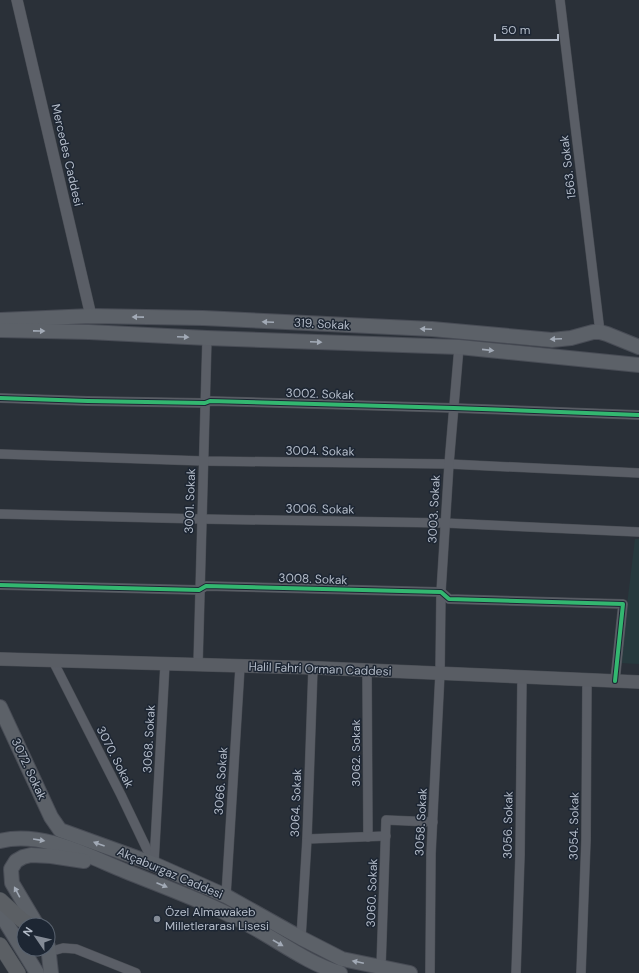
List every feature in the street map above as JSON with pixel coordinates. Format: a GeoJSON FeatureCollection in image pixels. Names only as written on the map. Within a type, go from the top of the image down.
{"type":"FeatureCollection","features":[{"type":"Feature","properties":{"kind":"highway"},"geometry":{"type":"LineString","coordinates":[[0,900],[19,917]]}},
{"type":"Feature","properties":{"kind":"highway"},"geometry":{"type":"LineString","coordinates":[[0,945],[18,973]]}},
{"type":"Feature","properties":{"kind":"main road","name":"319. Sokak"},"geometry":{"type":"LineString","coordinates":[[1,324],[91,316],[203,318],[432,329],[552,340],[571,338],[593,332],[604,333],[639,347]]}},
{"type":"Feature","properties":{"kind":"main road","name":"319. Sokak"},"geometry":{"type":"LineString","coordinates":[[1,324],[20,331],[89,332],[207,338],[460,347],[639,365]]}},
{"type":"Feature","properties":{"kind":"main road"},"geometry":{"type":"LineString","coordinates":[[603,362],[611,356],[614,348],[613,341],[604,333]]}},
{"type":"Feature","properties":{"kind":"main road"},"geometry":{"type":"LineString","coordinates":[[584,334],[580,344],[580,350],[585,360]]}},
{"type":"Feature","properties":{"kind":"main road","name":"Halil Fahri Orman Caddesi"},"geometry":{"type":"LineString","coordinates":[[0,659],[313,668],[639,682]]}},
{"type":"Feature","properties":{"kind":"main road","name":"3072. Sokak"},"geometry":{"type":"LineString","coordinates":[[0,707],[51,817],[60,830]]}},
{"type":"Feature","properties":{"kind":"main road","name":"Akçaburgaz Caddesi"},"geometry":{"type":"LineString","coordinates":[[60,830],[154,864],[226,896],[342,959],[410,973]]}},
{"type":"Feature","properties":{"kind":"main road"},"geometry":{"type":"LineString","coordinates":[[0,841],[7,839],[21,839],[53,843],[93,857],[125,871]]}},
{"type":"Feature","properties":{"kind":"main road"},"geometry":{"type":"LineString","coordinates":[[32,917],[12,882],[11,869],[16,861],[22,857],[31,855],[82,860],[125,871]]}},
{"type":"Feature","properties":{"kind":"main road","name":"Akçaburgaz Caddesi"},"geometry":{"type":"LineString","coordinates":[[125,871],[221,910],[252,926],[301,956],[340,973]]}},
{"type":"Feature","properties":{"kind":"main road"},"geometry":{"type":"LineString","coordinates":[[221,910],[226,896]]}},
{"type":"Feature","properties":{"kind":"main road"},"geometry":{"type":"LineString","coordinates":[[0,913],[37,973]]}},
{"type":"Feature","properties":{"kind":"main road"},"geometry":{"type":"LineString","coordinates":[[49,957],[51,973]]}},
{"type":"Feature","properties":{"kind":"street","name":"Mercedes Caddesi"},"geometry":{"type":"LineString","coordinates":[[17,0],[91,316]]}},
{"type":"Feature","properties":{"kind":"street","name":"1563. Sokak"},"geometry":{"type":"LineString","coordinates":[[560,0],[604,333]]}},
{"type":"Feature","properties":{"kind":"street","name":"3001. Sokak"},"geometry":{"type":"LineString","coordinates":[[198,665],[207,338]]}},
{"type":"Feature","properties":{"kind":"street","name":"3003. Sokak"},"geometry":{"type":"LineString","coordinates":[[440,673],[441,592],[448,464],[460,347]]}},
{"type":"Feature","properties":{"kind":"street","name":"3002. Sokak"},"geometry":{"type":"LineString","coordinates":[[0,398],[205,403],[210,401],[639,415]]}},
{"type":"Feature","properties":{"kind":"street","name":"3004. Sokak"},"geometry":{"type":"LineString","coordinates":[[0,454],[203,461],[448,464],[639,473]]}},
{"type":"Feature","properties":{"kind":"street","name":"3006. Sokak"},"geometry":{"type":"LineString","coordinates":[[0,514],[445,523],[639,532]]}},
{"type":"Feature","properties":{"kind":"street","name":"3008. Sokak"},"geometry":{"type":"LineString","coordinates":[[0,585],[200,590],[206,586],[441,592],[449,599],[623,604],[615,680]]}},
{"type":"Feature","properties":{"kind":"street","name":"3070. Sokak"},"geometry":{"type":"LineString","coordinates":[[53,661],[154,864]]}},
{"type":"Feature","properties":{"kind":"street","name":"3068. Sokak"},"geometry":{"type":"LineString","coordinates":[[154,864],[166,664]]}},
{"type":"Feature","properties":{"kind":"street","name":"3066. Sokak"},"geometry":{"type":"LineString","coordinates":[[226,896],[240,666]]}},
{"type":"Feature","properties":{"kind":"street","name":"3064. Sokak"},"geometry":{"type":"LineString","coordinates":[[301,938],[313,668]]}},
{"type":"Feature","properties":{"kind":"street","name":"3062. Sokak"},"geometry":{"type":"LineString","coordinates":[[367,670],[368,837]]}},
{"type":"Feature","properties":{"kind":"street","name":"3058. Sokak"},"geometry":{"type":"LineString","coordinates":[[430,973],[431,854],[440,673]]}},
{"type":"Feature","properties":{"kind":"street","name":"3056. Sokak"},"geometry":{"type":"LineString","coordinates":[[516,973],[520,855],[522,676]]}},
{"type":"Feature","properties":{"kind":"street","name":"3054. Sokak"},"geometry":{"type":"LineString","coordinates":[[581,973],[586,840],[587,679]]}},
{"type":"Feature","properties":{"kind":"street","name":"3060. Sokak"},"geometry":{"type":"LineString","coordinates":[[381,967],[386,820],[433,822]]}},
{"type":"Feature","properties":{"kind":"street"},"geometry":{"type":"LineString","coordinates":[[306,839],[386,836]]}},
{"type":"Feature","properties":{"kind":"street"},"geometry":{"type":"LineString","coordinates":[[56,948],[76,949],[136,973]]}},
{"type":"Feature","properties":{"kind":"green space"},"geometry":{"type":"Polygon","coordinates":[[[635,539],[639,539],[639,664],[620,663],[635,539]]]}},
{"type":"Feature","properties":{"kind":"cycle path"},"geometry":{"type":"LineString","coordinates":[[0,398],[205,403],[210,401],[639,415]]}},
{"type":"Feature","properties":{"kind":"cycle path"},"geometry":{"type":"LineString","coordinates":[[0,585],[199,590],[206,586],[441,592],[449,599],[623,604],[615,681]]}},
{"type":"Feature","properties":{"kind":"place","name":"Özel Almawakeb Milletlerarası Lisesi"},"geometry":{"type":"Point","coordinates":[157,919]}}]}
